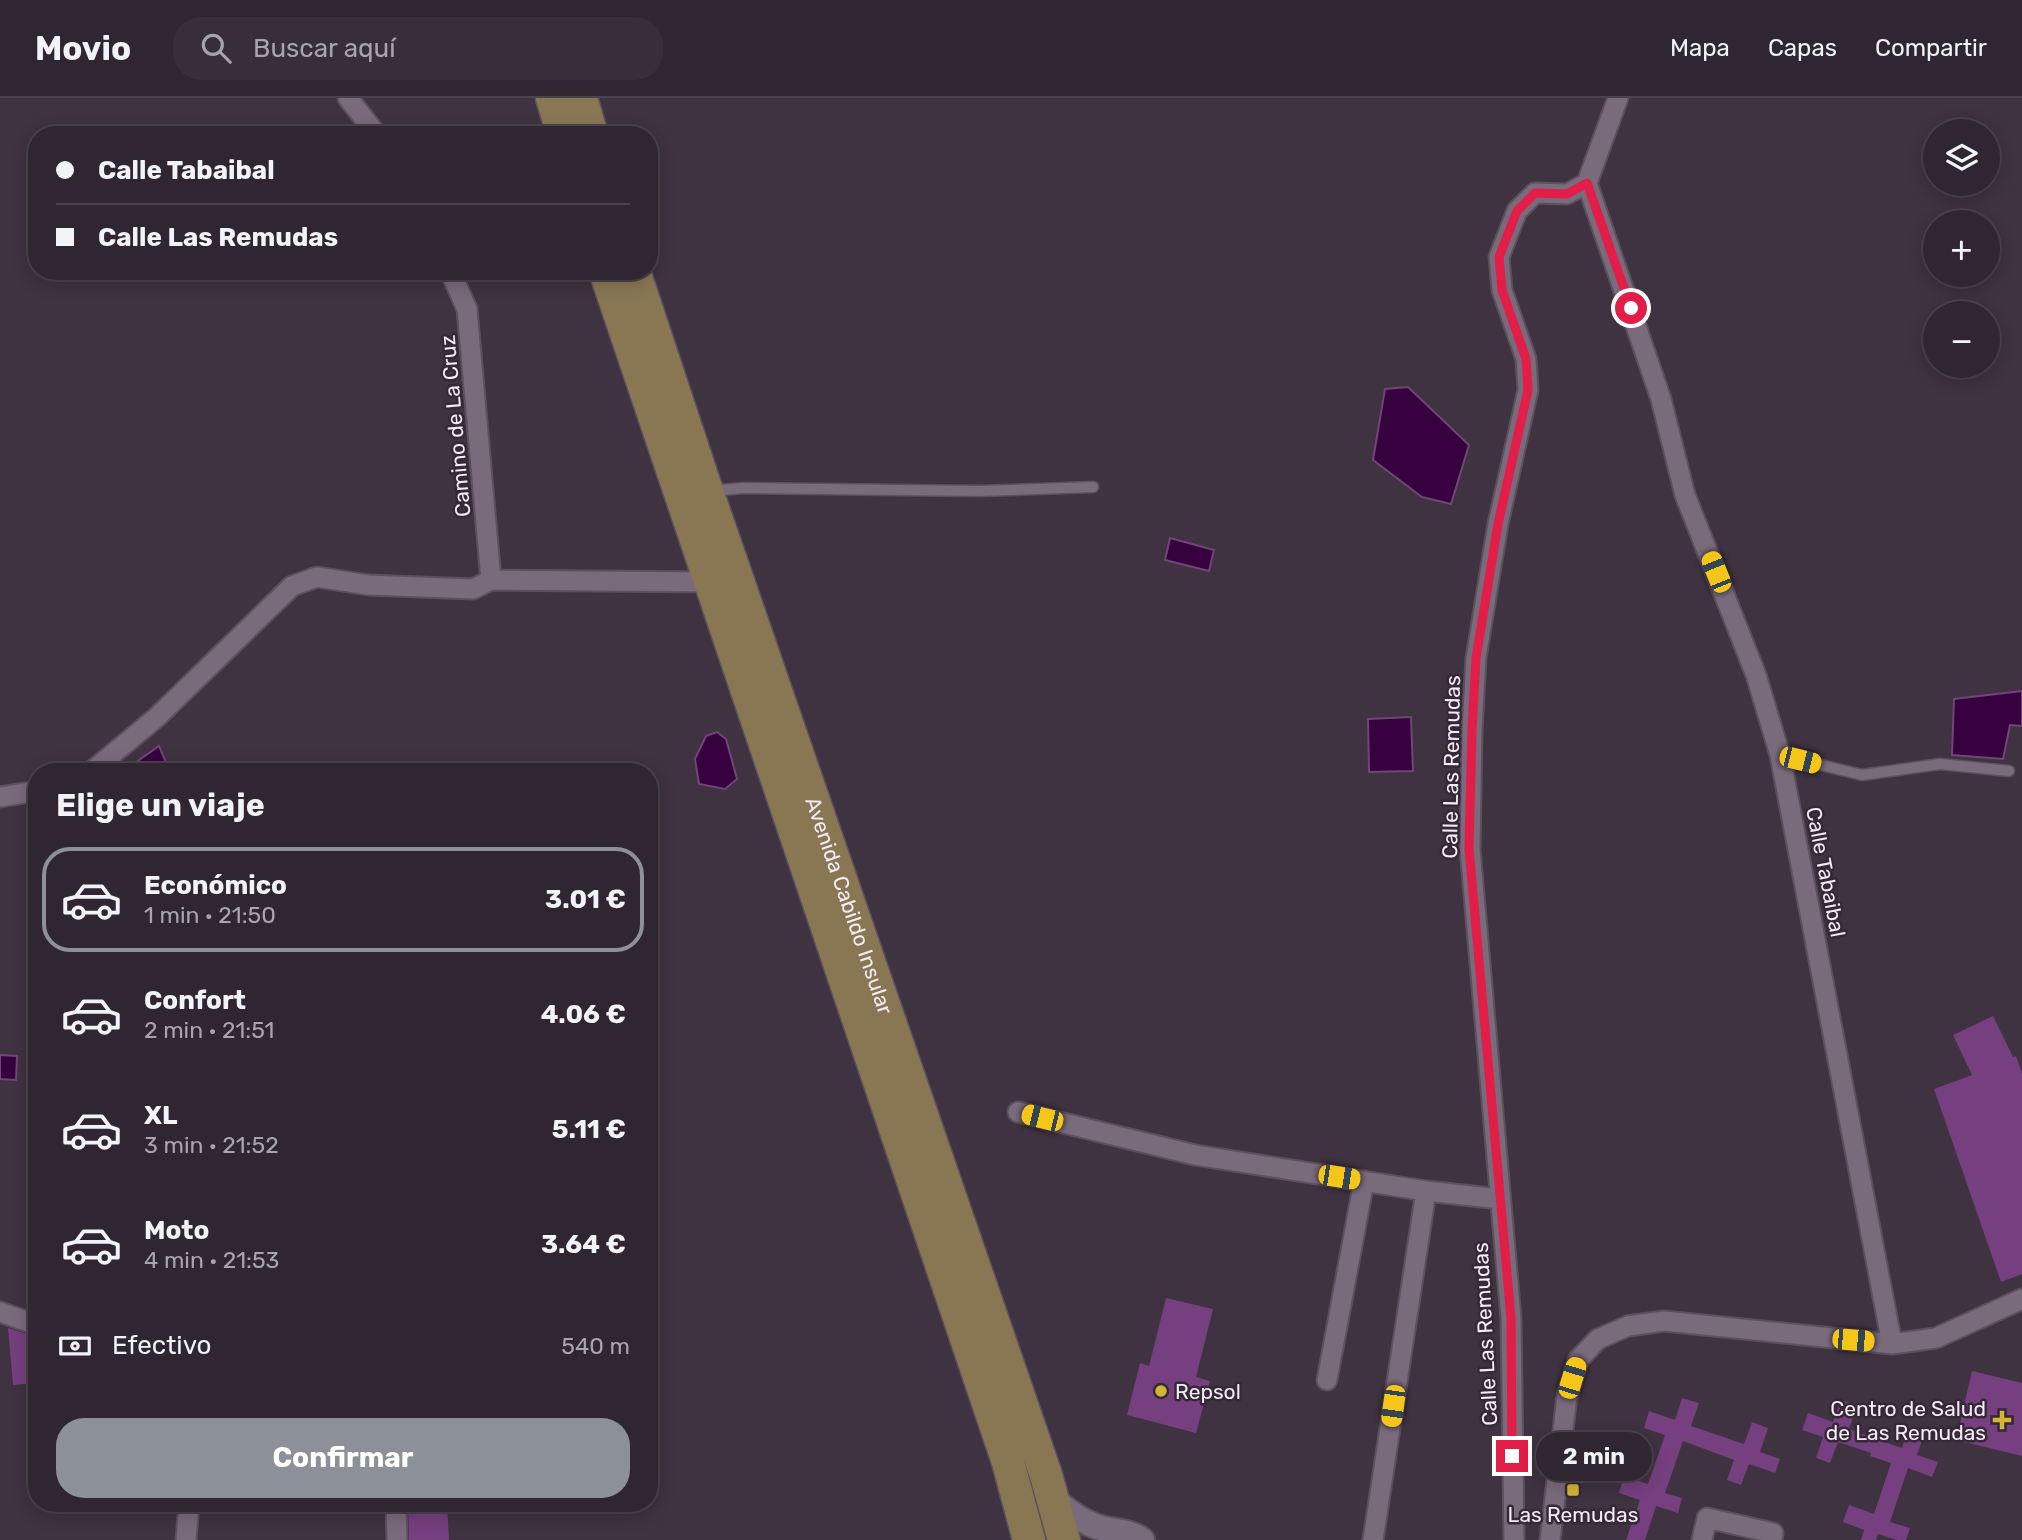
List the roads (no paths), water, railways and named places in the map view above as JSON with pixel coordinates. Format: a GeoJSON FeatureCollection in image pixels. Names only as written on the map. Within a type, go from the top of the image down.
{"type":"FeatureCollection","features":[{"type":"Feature","properties":{"kind":"main road"},"geometry":{"type":"LineString","coordinates":[[552,98],[560,126]]}},
{"type":"Feature","properties":{"kind":"main road"},"geometry":{"type":"LineString","coordinates":[[581,98],[589,126]]}},
{"type":"Feature","properties":{"kind":"main road","name":"Avenida Cabildo Insular"},"geometry":{"type":"LineString","coordinates":[[608,280],[1008,1462],[1029,1540]]}},
{"type":"Feature","properties":{"kind":"main road","name":"Avenida Cabildo Insular"},"geometry":{"type":"LineString","coordinates":[[637,280],[1053,1499],[1064,1540]]}},
{"type":"Feature","properties":{"kind":"street"},"geometry":{"type":"LineString","coordinates":[[348,98],[370,126]]}},
{"type":"Feature","properties":{"kind":"street"},"geometry":{"type":"LineString","coordinates":[[1587,183],[1618,98]]}},
{"type":"Feature","properties":{"kind":"street","name":"Calle Tabaibal"},"geometry":{"type":"LineString","coordinates":[[1587,183],[1661,399],[1685,495],[1756,675],[1780,755],[1892,1344]]}},
{"type":"Feature","properties":{"kind":"street","name":"Calle Las Remudas"},"geometry":{"type":"LineString","coordinates":[[1514,1540],[1511,1318],[1469,849],[1472,730],[1476,658],[1498,524],[1528,390],[1526,359],[1502,290],[1499,257],[1517,211],[1535,193],[1567,194],[1587,183]]}},
{"type":"Feature","properties":{"kind":"street","name":"Camino de La Cruz"},"geometry":{"type":"LineString","coordinates":[[454,280],[467,309],[491,580]]}},
{"type":"Feature","properties":{"kind":"street"},"geometry":{"type":"LineString","coordinates":[[103,763],[157,717],[292,586],[317,578],[368,585],[473,589],[491,580],[712,582]]}},
{"type":"Feature","properties":{"kind":"street"},"geometry":{"type":"LineString","coordinates":[[0,797],[28,792]]}},
{"type":"Feature","properties":{"kind":"street"},"geometry":{"type":"LineString","coordinates":[[1018,1112],[1195,1155],[1426,1191],[1500,1199]]}},
{"type":"Feature","properties":{"kind":"street"},"geometry":{"type":"LineString","coordinates":[[1327,1380],[1364,1181]]}},
{"type":"Feature","properties":{"kind":"street"},"geometry":{"type":"LineString","coordinates":[[1373,1540],[1426,1191]]}},
{"type":"Feature","properties":{"kind":"street"},"geometry":{"type":"LineString","coordinates":[[1550,1540],[1567,1396],[1578,1360],[1598,1339],[1628,1326],[1664,1321],[1892,1344],[1936,1338],[2022,1299]]}},
{"type":"Feature","properties":{"kind":"street"},"geometry":{"type":"LineString","coordinates":[[0,1312],[28,1322]]}},
{"type":"Feature","properties":{"kind":"street"},"geometry":{"type":"LineString","coordinates":[[1053,1499],[1076,1517],[1123,1538]]}},
{"type":"Feature","properties":{"kind":"street"},"geometry":{"type":"LineString","coordinates":[[186,1540],[188,1512]]}},
{"type":"Feature","properties":{"kind":"street"},"geometry":{"type":"LineString","coordinates":[[396,1512],[397,1540]]}},
{"type":"Feature","properties":{"kind":"street"},"geometry":{"type":"LineString","coordinates":[[1702,1540],[1707,1518],[1773,1533],[1772,1540]]}},
{"type":"Feature","properties":{"kind":"lane"},"geometry":{"type":"LineString","coordinates":[[708,491],[743,488],[979,491],[1093,487]]}},
{"type":"Feature","properties":{"kind":"lane"},"geometry":{"type":"LineString","coordinates":[[1780,755],[1861,775],[1940,764],[2010,771]]}},
{"type":"Feature","properties":{"kind":"place","name":"Repsol"},"geometry":{"type":"Point","coordinates":[1161,1391]}},
{"type":"Feature","properties":{"kind":"place","name":"Centro de Salud de Las Remudas"},"geometry":{"type":"Point","coordinates":[2002,1420]}},
{"type":"Feature","properties":{"kind":"place","name":"Las Remudas"},"geometry":{"type":"Point","coordinates":[1573,1490]}}]}
